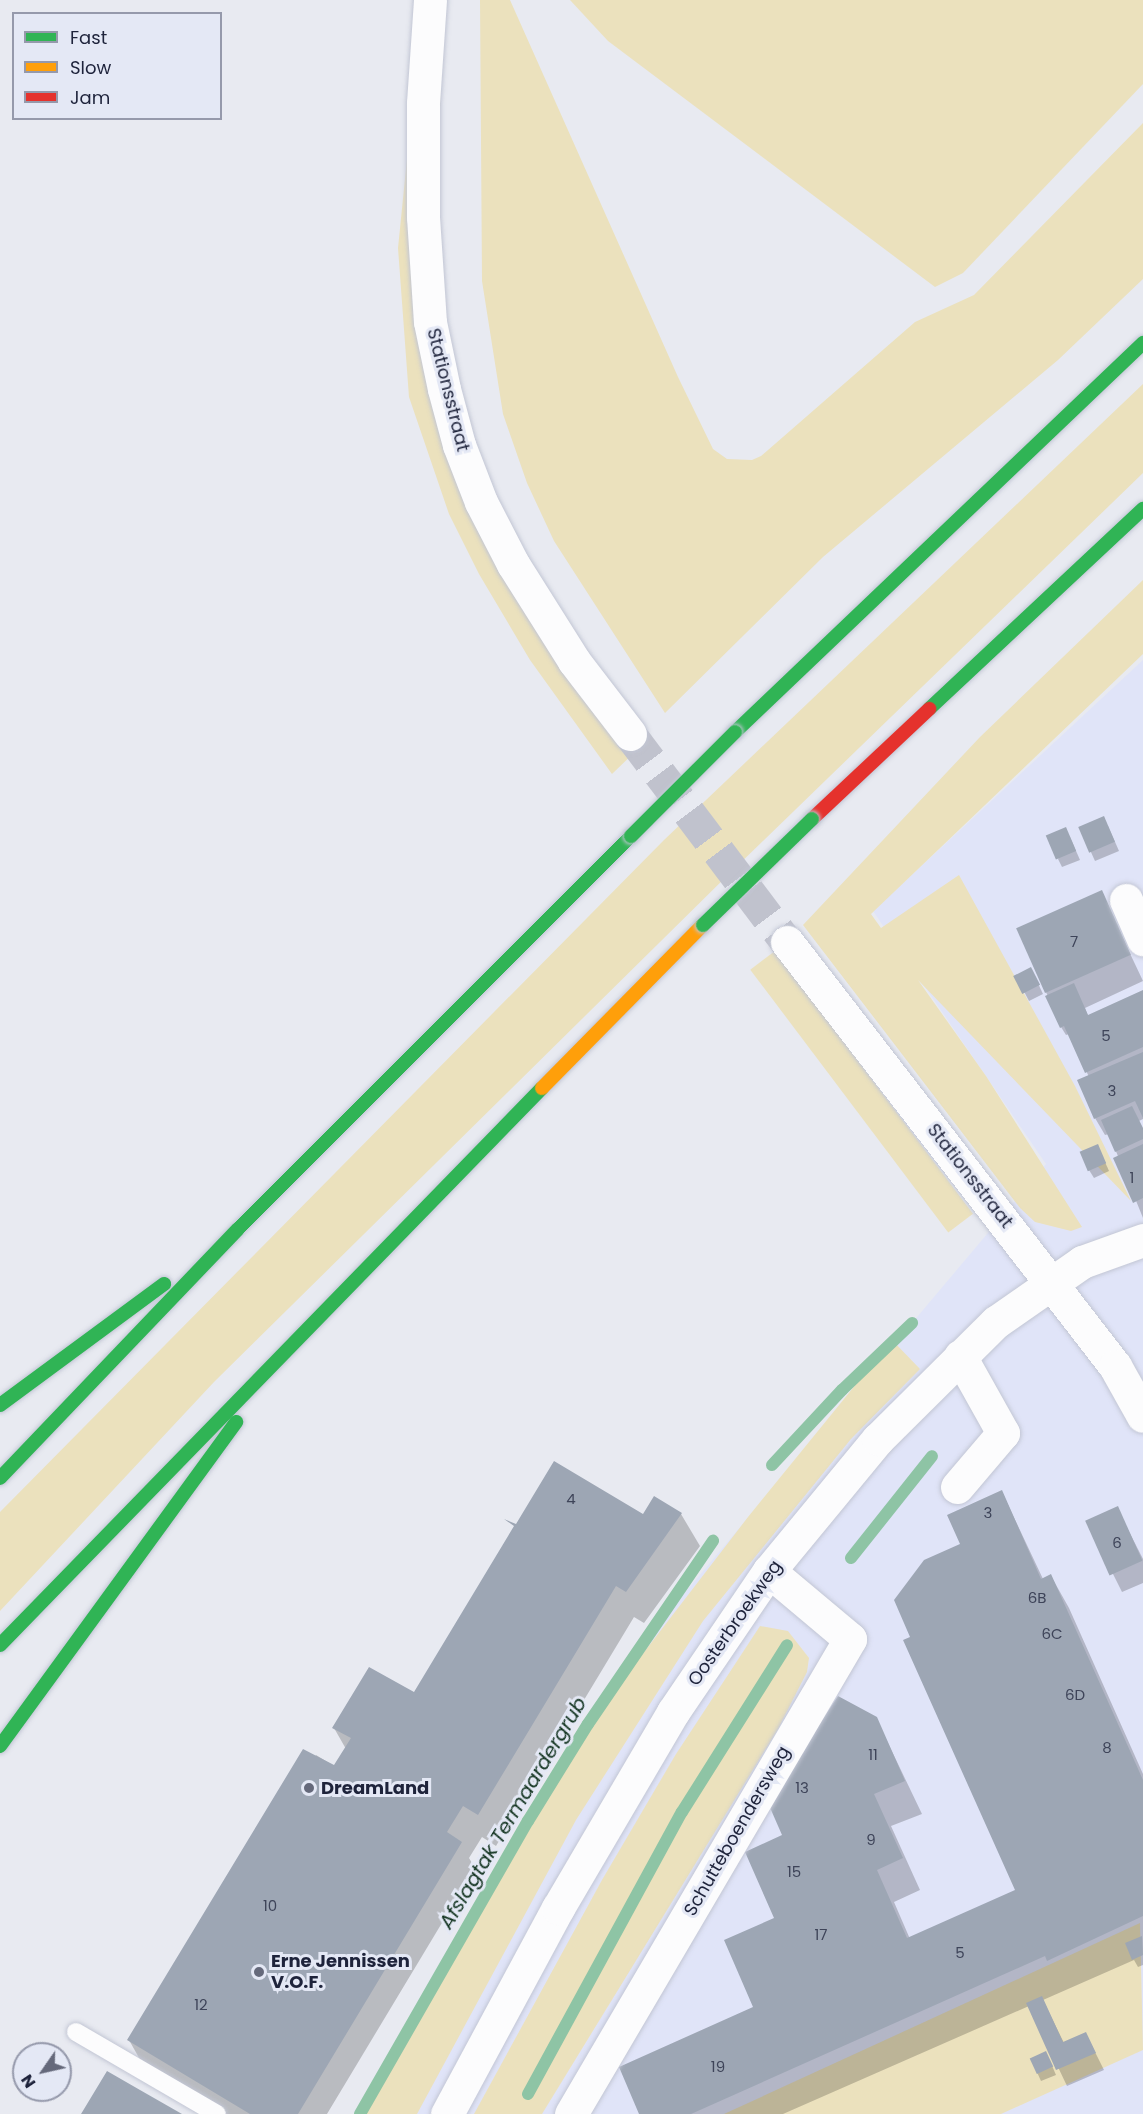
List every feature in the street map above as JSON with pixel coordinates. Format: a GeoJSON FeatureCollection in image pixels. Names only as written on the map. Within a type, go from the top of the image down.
{"type":"FeatureCollection","features":[{"type":"Feature","properties":{"kind":"highway"},"geometry":{"type":"LineString","coordinates":[[0,1478],[238,1229],[735,732],[1143,343]]}},
{"type":"Feature","properties":{"kind":"highway"},"geometry":{"type":"LineString","coordinates":[[0,1645],[308,1324],[703,925],[812,819],[1143,509]]}},
{"type":"Feature","properties":{"kind":"highway"},"geometry":{"type":"LineString","coordinates":[[0,1405],[238,1229]]}},
{"type":"Feature","properties":{"kind":"highway"},"geometry":{"type":"LineString","coordinates":[[0,1746],[308,1324]]}},
{"type":"Feature","properties":{"kind":"street","name":"Stationsstraat"},"geometry":{"type":"LineString","coordinates":[[430,0],[423,217],[430,322],[459,445],[482,502],[513,564],[574,661],[630,734]]}},
{"type":"Feature","properties":{"kind":"street"},"geometry":{"type":"LineString","coordinates":[[1126,900],[1143,939]]}},
{"type":"Feature","properties":{"kind":"street","name":"Stationsstraat"},"geometry":{"type":"LineString","coordinates":[[787,942],[1052,1282],[1115,1366],[1143,1416]]}},
{"type":"Feature","properties":{"kind":"street","name":"Oosterbroekweg"},"geometry":{"type":"LineString","coordinates":[[447,2114],[558,1908],[673,1712],[769,1570],[878,1439],[996,1322],[1052,1282],[1098,1255],[1143,1240]]}},
{"type":"Feature","properties":{"kind":"street"},"geometry":{"type":"LineString","coordinates":[[957,1487],[1003,1433],[960,1356]]}},
{"type":"Feature","properties":{"kind":"street","name":"Schutteboendersweg"},"geometry":{"type":"LineString","coordinates":[[570,2114],[850,1639],[769,1570]]}},
{"type":"Feature","properties":{"kind":"lane"},"geometry":{"type":"LineString","coordinates":[[76,2031],[218,2114]]}},
{"type":"Feature","properties":{"kind":"shaded area"},"geometry":{"type":"Polygon","coordinates":[[[480,0],[510,0],[678,377],[713,449],[727,459],[752,460],[761,456],[915,322],[974,295],[1143,123],[1143,279],[1058,360],[823,557],[665,713],[554,541],[527,483],[503,414],[482,281],[480,0]]]}},
{"type":"Feature","properties":{"kind":"shaded area"},"geometry":{"type":"Polygon","coordinates":[[[570,0],[1143,0],[1143,84],[963,273],[935,287],[608,41],[570,0]]]}},
{"type":"Feature","properties":{"kind":"shaded area"},"geometry":{"type":"Polygon","coordinates":[[[441,62],[437,267],[446,359],[478,480],[640,747],[612,774],[530,660],[479,574],[449,514],[409,397],[398,248],[413,100],[441,62]]]}},
{"type":"Feature","properties":{"kind":"shaded area"},"geometry":{"type":"Polygon","coordinates":[[[1143,384],[1143,473],[733,870],[214,1382],[0,1611],[0,1512],[664,840],[1143,384]]]}},
{"type":"Feature","properties":{"kind":"shaded area"},"geometry":{"type":"Polygon","coordinates":[[[1143,580],[1143,654],[871,914],[881,928],[959,875],[1075,1086],[1131,1201],[918,980],[986,1076],[1082,1227],[1071,1231],[1035,1222],[1020,1208],[803,925],[980,737],[1143,580]]]}},
{"type":"Feature","properties":{"kind":"shaded area"},"geometry":{"type":"Polygon","coordinates":[[[1143,660],[1143,2114],[379,2114],[565,1774],[677,1602],[1046,1164],[873,911],[1143,660]]]}},
{"type":"Feature","properties":{"kind":"shaded area"},"geometry":{"type":"Polygon","coordinates":[[[775,951],[973,1214],[948,1232],[750,970],[775,951]]]}},
{"type":"Feature","properties":{"kind":"shaded area"},"geometry":{"type":"Polygon","coordinates":[[[892,1340],[920,1369],[851,1439],[703,1621],[576,1820],[417,2114],[365,2114],[549,1788],[618,1686],[748,1517],[892,1340]]]}},
{"type":"Feature","properties":{"kind":"shaded area"},"geometry":{"type":"Polygon","coordinates":[[[760,1626],[788,1631],[809,1658],[807,1672],[778,1729],[542,2114],[474,2114],[602,1880],[676,1754],[760,1626]]]}},
{"type":"Feature","properties":{"kind":"shaded area"},"geometry":{"type":"Polygon","coordinates":[[[1140,1923],[1143,2050],[1001,2114],[724,2114],[1140,1923]]]}},
{"type":"Feature","properties":{"kind":"building"},"geometry":{"type":"Polygon","coordinates":[[[1104,816],[1115,842],[1089,853],[1078,827],[1104,816]]]}},
{"type":"Feature","properties":{"kind":"building"},"geometry":{"type":"Polygon","coordinates":[[[1066,827],[1076,851],[1056,860],[1046,836],[1066,827]]]}},
{"type":"Feature","properties":{"kind":"building"},"geometry":{"type":"Polygon","coordinates":[[[1102,890],[1131,955],[1045,993],[1016,928],[1102,890]]]}},
{"type":"Feature","properties":{"kind":"building"},"geometry":{"type":"Polygon","coordinates":[[[1031,967],[1040,985],[1022,994],[1013,976],[1031,967]]]}},
{"type":"Feature","properties":{"kind":"building"},"geometry":{"type":"Polygon","coordinates":[[[1074,983],[1088,1015],[1143,990],[1143,1047],[1085,1073],[1064,1026],[1060,1028],[1045,996],[1074,983]]]}},
{"type":"Feature","properties":{"kind":"building"},"geometry":{"type":"Polygon","coordinates":[[[1143,1052],[1143,1118],[1135,1101],[1094,1119],[1077,1080],[1143,1052]]]}},
{"type":"Feature","properties":{"kind":"building"},"geometry":{"type":"Polygon","coordinates":[[[1132,1106],[1143,1128],[1143,1139],[1115,1152],[1101,1120],[1132,1106]]]}},
{"type":"Feature","properties":{"kind":"building"},"geometry":{"type":"Polygon","coordinates":[[[1098,1144],[1106,1163],[1088,1171],[1080,1152],[1098,1144]]]}},
{"type":"Feature","properties":{"kind":"building"},"geometry":{"type":"Polygon","coordinates":[[[1143,1144],[1143,1198],[1133,1203],[1113,1158],[1143,1144]]]}},
{"type":"Feature","properties":{"kind":"building"},"geometry":{"type":"Polygon","coordinates":[[[554,1461],[643,1514],[654,1496],[682,1513],[626,1592],[616,1586],[478,1815],[463,1806],[447,1832],[462,1842],[298,2114],[250,2114],[127,2040],[303,1749],[334,1765],[351,1738],[332,1728],[369,1667],[414,1692],[514,1526],[504,1519],[516,1524],[554,1461]]]}},
{"type":"Feature","properties":{"kind":"building"},"geometry":{"type":"Polygon","coordinates":[[[1002,1490],[1041,1579],[1051,1574],[1143,1780],[1143,1916],[1047,1961],[1045,1956],[691,2114],[639,2114],[619,2067],[753,2007],[724,1940],[774,1918],[745,1852],[782,1835],[768,1803],[838,1696],[877,1717],[905,1781],[874,1794],[903,1858],[877,1870],[907,1938],[1015,1890],[903,1640],[910,1637],[894,1600],[924,1560],[960,1544],[947,1515],[1002,1490]]]}},
{"type":"Feature","properties":{"kind":"building"},"geometry":{"type":"Polygon","coordinates":[[[1118,1506],[1142,1561],[1110,1575],[1085,1521],[1118,1506]]]}},
{"type":"Feature","properties":{"kind":"building"},"geometry":{"type":"Polygon","coordinates":[[[1142,1936],[1143,1955],[1132,1960],[1125,1943],[1142,1936]]]}},
{"type":"Feature","properties":{"kind":"building"},"geometry":{"type":"Polygon","coordinates":[[[1042,1996],[1063,2042],[1086,2032],[1096,2053],[1056,2070],[1026,2003],[1042,1996]]]}},
{"type":"Feature","properties":{"kind":"building"},"geometry":{"type":"Polygon","coordinates":[[[1046,2051],[1053,2066],[1037,2074],[1030,2059],[1046,2051]]]}},
{"type":"Feature","properties":{"kind":"building"},"geometry":{"type":"Polygon","coordinates":[[[107,2071],[140,2090],[182,2114],[81,2114],[107,2071]]]}},
{"type":"Feature","properties":{"kind":"waterway","name":"Afslagtak Termaardergrub"},"geometry":{"type":"LineString","coordinates":[[772,1465],[842,1390],[912,1323]]}},
{"type":"Feature","properties":{"kind":"waterway"},"geometry":{"type":"LineString","coordinates":[[851,1558],[932,1456]]}},
{"type":"Feature","properties":{"kind":"waterway","name":"Afslagtak Termaardergrub"},"geometry":{"type":"LineString","coordinates":[[360,2114],[528,1821],[588,1724],[713,1541]]}},
{"type":"Feature","properties":{"kind":"waterway"},"geometry":{"type":"LineString","coordinates":[[528,2094],[682,1812],[787,1645]]}},
{"type":"Feature","properties":{"kind":"tunnel"},"geometry":{"type":"LineString","coordinates":[[630,734],[787,942]]}},
{"type":"Feature","properties":{"kind":"traffic: fast"},"geometry":{"type":"LineString","coordinates":[[735,732],[1143,343]]}},
{"type":"Feature","properties":{"kind":"traffic: fast"},"geometry":{"type":"LineString","coordinates":[[929,709],[1143,509]]}},
{"type":"Feature","properties":{"kind":"traffic: fast"},"geometry":{"type":"LineString","coordinates":[[631,836],[735,732]]}},
{"type":"Feature","properties":{"kind":"traffic: fast"},"geometry":{"type":"LineString","coordinates":[[703,925],[812,819]]}},
{"type":"Feature","properties":{"kind":"traffic: fast"},"geometry":{"type":"LineString","coordinates":[[0,1478],[238,1229],[631,836]]}},
{"type":"Feature","properties":{"kind":"traffic: fast"},"geometry":{"type":"LineString","coordinates":[[0,1645],[542,1088]]}},
{"type":"Feature","properties":{"kind":"traffic: fast"},"geometry":{"type":"LineString","coordinates":[[0,1405],[164,1284]]}},
{"type":"Feature","properties":{"kind":"traffic: fast"},"geometry":{"type":"LineString","coordinates":[[0,1746],[236,1422]]}},
{"type":"Feature","properties":{"kind":"traffic: slow"},"geometry":{"type":"LineString","coordinates":[[542,1088],[703,925]]}},
{"type":"Feature","properties":{"kind":"traffic: jam"},"geometry":{"type":"LineString","coordinates":[[812,819],[929,709]]}},
{"type":"Feature","properties":{"kind":"place","name":"DreamLand"},"geometry":{"type":"Point","coordinates":[309,1788]}},
{"type":"Feature","properties":{"kind":"place","name":"Erne Jennissen V.O.F."},"geometry":{"type":"Point","coordinates":[259,1972]}}]}
